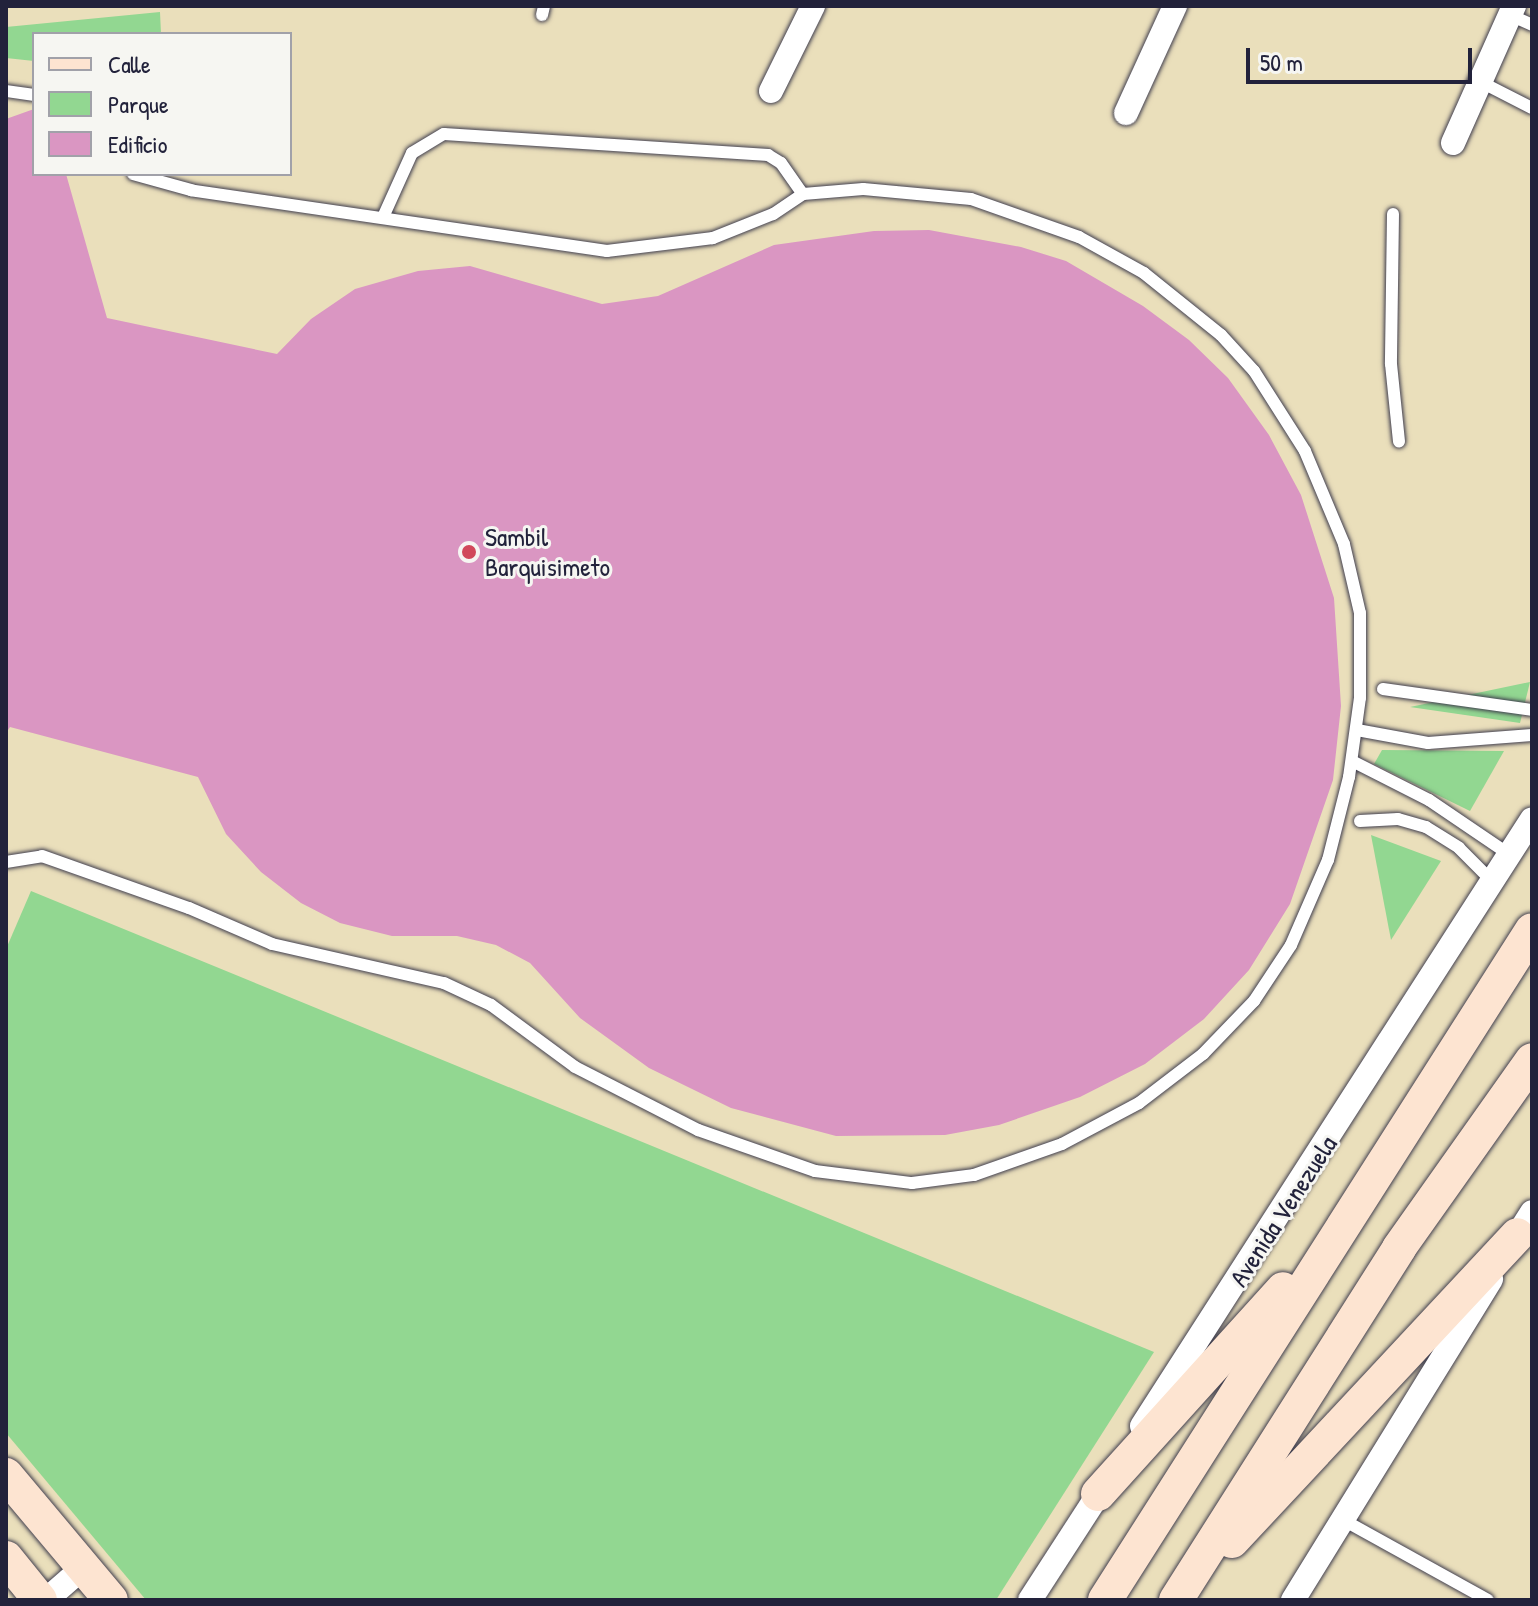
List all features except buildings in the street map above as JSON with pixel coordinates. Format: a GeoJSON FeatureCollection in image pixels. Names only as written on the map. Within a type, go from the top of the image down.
{"type":"FeatureCollection","features":[{"type":"Feature","properties":{"kind":"street"},"geometry":{"type":"LineString","coordinates":[[771,91],[813,6]]}},
{"type":"Feature","properties":{"kind":"street"},"geometry":{"type":"LineString","coordinates":[[1126,113],[1175,6]]}},
{"type":"Feature","properties":{"kind":"street"},"geometry":{"type":"LineString","coordinates":[[1453,143],[1479,81],[1518,15]]}},
{"type":"Feature","properties":{"kind":"street","name":"Avenida Venezuela"},"geometry":{"type":"LineString","coordinates":[[1030,1600],[1494,883],[1532,819]]}},
{"type":"Feature","properties":{"kind":"street"},"geometry":{"type":"LineString","coordinates":[[1105,1600],[1532,930]]}},
{"type":"Feature","properties":{"kind":"street"},"geometry":{"type":"LineString","coordinates":[[1177,1600],[1399,1248],[1532,1060]]}},
{"type":"Feature","properties":{"kind":"street"},"geometry":{"type":"LineString","coordinates":[[1098,1494],[1348,1217]]}},
{"type":"Feature","properties":{"kind":"street"},"geometry":{"type":"LineString","coordinates":[[1177,1600],[1525,1223]]}},
{"type":"Feature","properties":{"kind":"street"},"geometry":{"type":"LineString","coordinates":[[1293,1600],[1345,1521],[1525,1223]]}},
{"type":"Feature","properties":{"kind":"street"},"geometry":{"type":"LineString","coordinates":[[8,1482],[85,1566],[111,1600]]}},
{"type":"Feature","properties":{"kind":"street"},"geometry":{"type":"LineString","coordinates":[[6,1558],[43,1600],[85,1566]]}},
{"type":"Feature","properties":{"kind":"lane"},"geometry":{"type":"LineString","coordinates":[[1479,81],[1532,108]]}},
{"type":"Feature","properties":{"kind":"lane"},"geometry":{"type":"LineString","coordinates":[[6,91],[32,95]]}},
{"type":"Feature","properties":{"kind":"lane"},"geometry":{"type":"LineString","coordinates":[[384,215],[412,153],[444,134],[768,155],[781,163],[803,194]]}},
{"type":"Feature","properties":{"kind":"lane"},"geometry":{"type":"LineString","coordinates":[[6,862],[42,856],[189,908],[272,944],[444,983],[491,1005],[602,1083],[698,1130],[815,1171],[912,1183],[974,1175],[1062,1144],[1139,1103],[1233,1026],[1274,974],[1312,904],[1338,829],[1352,761],[1357,730],[1360,613],[1344,544],[1305,451],[1254,371],[1221,335],[1144,273],[1044,222],[932,192],[863,189],[803,194],[733,231],[644,250],[570,248],[384,215],[191,190],[140,176]]}},
{"type":"Feature","properties":{"kind":"lane"},"geometry":{"type":"LineString","coordinates":[[1393,214],[1391,364],[1399,442]]}},
{"type":"Feature","properties":{"kind":"lane"},"geometry":{"type":"LineString","coordinates":[[1383,689],[1532,710]]}},
{"type":"Feature","properties":{"kind":"lane"},"geometry":{"type":"LineString","coordinates":[[1357,730],[1428,743],[1532,735]]}},
{"type":"Feature","properties":{"kind":"lane"},"geometry":{"type":"LineString","coordinates":[[1352,761],[1429,800],[1511,856]]}},
{"type":"Feature","properties":{"kind":"lane"},"geometry":{"type":"LineString","coordinates":[[1360,821],[1398,819],[1426,827],[1459,848],[1494,883]]}},
{"type":"Feature","properties":{"kind":"lane"},"geometry":{"type":"LineString","coordinates":[[1345,1521],[1488,1600]]}},
{"type":"Feature","properties":{"kind":"green space"},"geometry":{"type":"Polygon","coordinates":[[[160,12],[161,32],[32,32],[32,61],[6,58],[6,27],[160,12]]]}},
{"type":"Feature","properties":{"kind":"green space"},"geometry":{"type":"Polygon","coordinates":[[[1530,682],[1520,723],[1410,707],[1530,682]]]}},
{"type":"Feature","properties":{"kind":"green space"},"geometry":{"type":"Polygon","coordinates":[[[1382,750],[1504,751],[1470,811],[1374,764],[1382,750]]]}},
{"type":"Feature","properties":{"kind":"green space"},"geometry":{"type":"Polygon","coordinates":[[[1371,835],[1441,861],[1391,940],[1371,835]]]}},
{"type":"Feature","properties":{"kind":"green space"},"geometry":{"type":"Polygon","coordinates":[[[31,891],[1154,1352],[996,1600],[146,1600],[6,1433],[6,949],[31,891]]]}},
{"type":"Feature","properties":{"kind":"place","name":"Sambil Barquisimeto"},"geometry":{"type":"Point","coordinates":[469,552]}}]}
